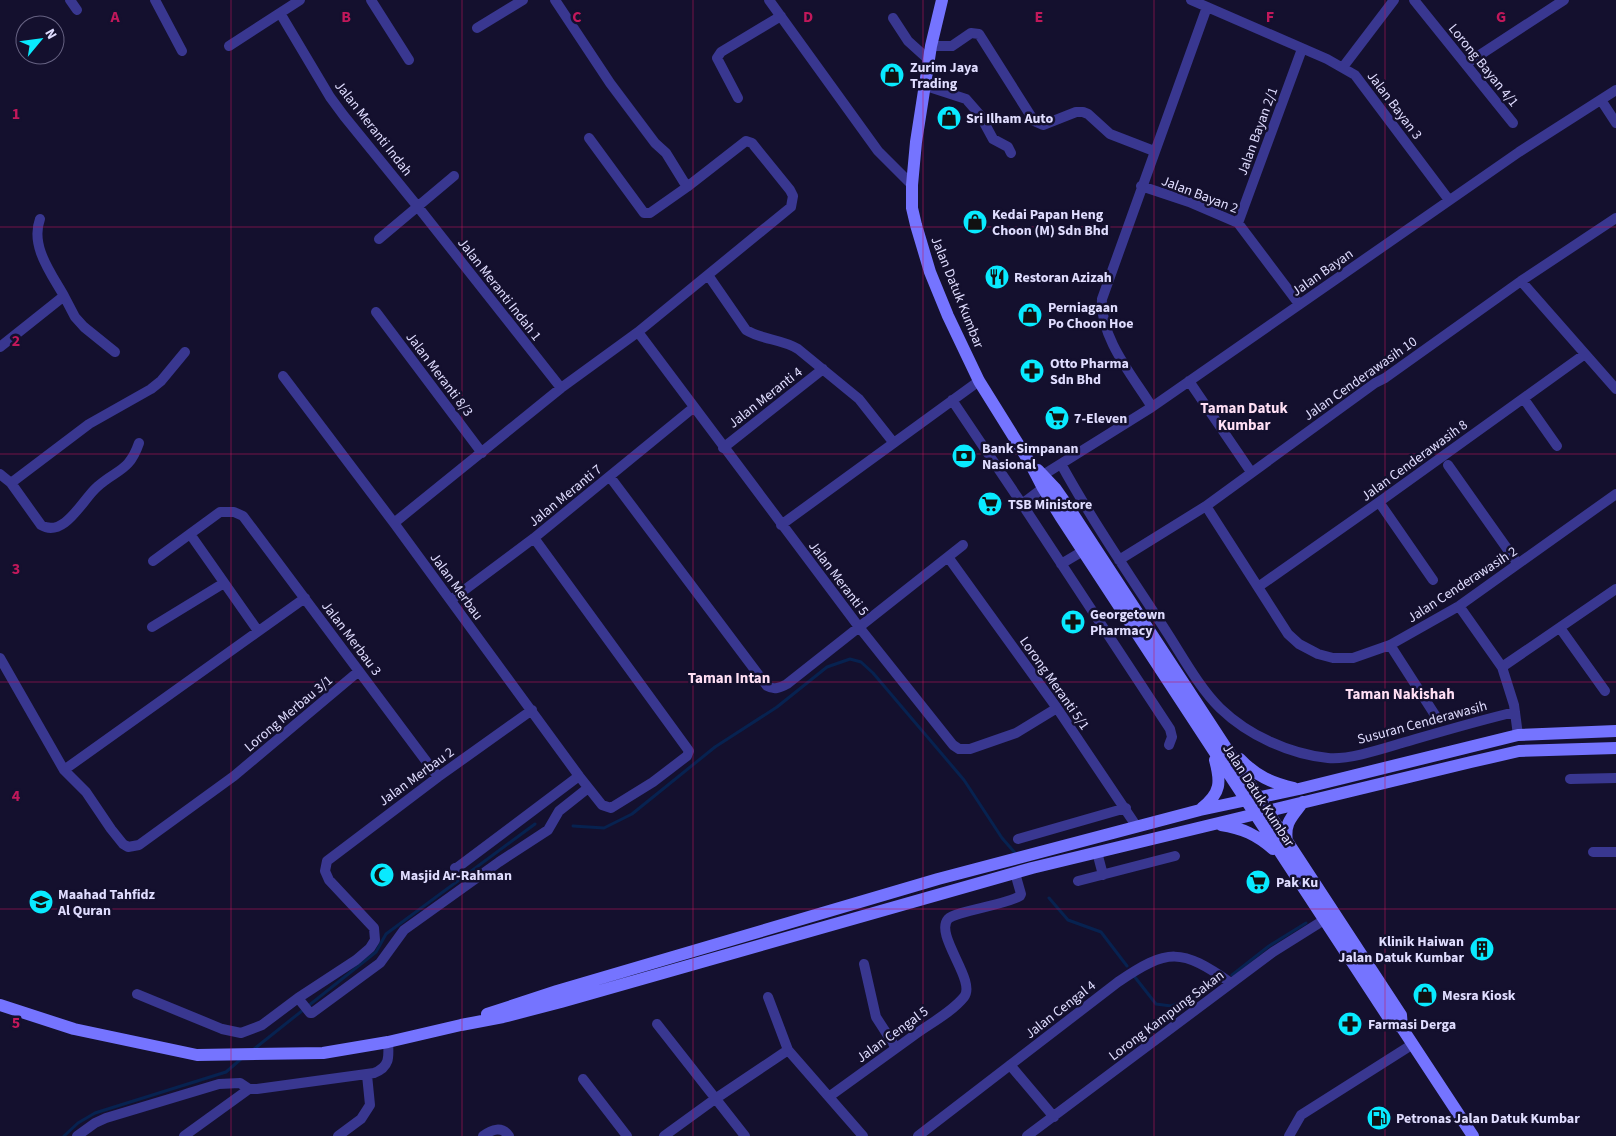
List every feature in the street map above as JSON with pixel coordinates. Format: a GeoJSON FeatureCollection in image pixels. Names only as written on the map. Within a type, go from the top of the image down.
{"type":"FeatureCollection","features":[{"type":"Feature","properties":{"kind":"main road","name":"Jalan Datuk Kumbar"},"geometry":{"type":"LineString","coordinates":[[942,0],[931,46],[916,142],[912,208],[928,268],[948,316],[979,381],[1083,551],[1390,1020],[1402,1028],[1473,1136]]}},
{"type":"Feature","properties":{"kind":"main road","name":"Jalan Datuk Kumbar"},"geometry":{"type":"LineString","coordinates":[[1030,463],[1044,475],[1069,508],[1401,1014],[1402,1028]]}},
{"type":"Feature","properties":{"kind":"main road"},"geometry":{"type":"LineString","coordinates":[[655,969],[938,879],[1200,810],[1298,789],[1518,735],[1616,731]]}},
{"type":"Feature","properties":{"kind":"main road"},"geometry":{"type":"LineString","coordinates":[[1219,737],[1248,768],[1260,777],[1273,783],[1298,789]]}},
{"type":"Feature","properties":{"kind":"main road"},"geometry":{"type":"LineString","coordinates":[[0,1005],[74,1029],[197,1055],[294,1055],[323,1053],[388,1042],[461,1025],[501,1008],[1015,873],[1519,751],[1616,748]]}},
{"type":"Feature","properties":{"kind":"main road"},"geometry":{"type":"LineString","coordinates":[[1200,810],[1211,801],[1218,786],[1219,777],[1214,753]]}},
{"type":"Feature","properties":{"kind":"main road"},"geometry":{"type":"LineString","coordinates":[[1288,842],[1286,826],[1303,802]]}},
{"type":"Feature","properties":{"kind":"main road"},"geometry":{"type":"LineString","coordinates":[[1205,827],[1222,825],[1240,828],[1256,836],[1284,859]]}},
{"type":"Feature","properties":{"kind":"street"},"geometry":{"type":"LineString","coordinates":[[70,0],[78,10]]}},
{"type":"Feature","properties":{"kind":"street"},"geometry":{"type":"LineString","coordinates":[[155,0],[182,51]]}},
{"type":"Feature","properties":{"kind":"street"},"geometry":{"type":"LineString","coordinates":[[229,46],[300,0]]}},
{"type":"Feature","properties":{"kind":"street"},"geometry":{"type":"LineString","coordinates":[[371,0],[409,60]]}},
{"type":"Feature","properties":{"kind":"street"},"geometry":{"type":"LineString","coordinates":[[477,28],[523,0]]}},
{"type":"Feature","properties":{"kind":"street"},"geometry":{"type":"LineString","coordinates":[[555,0],[610,83],[655,143],[666,154],[687,187]]}},
{"type":"Feature","properties":{"kind":"street"},"geometry":{"type":"LineString","coordinates":[[769,0],[878,151],[912,185]]}},
{"type":"Feature","properties":{"kind":"street","name":"Jalan Bayan 3"},"geometry":{"type":"LineString","coordinates":[[1190,0],[1343,67],[1355,75],[1449,200]]}},
{"type":"Feature","properties":{"kind":"street"},"geometry":{"type":"LineString","coordinates":[[1343,67],[1394,0]]}},
{"type":"Feature","properties":{"kind":"street","name":"Lorong Bayan 4/1"},"geometry":{"type":"LineString","coordinates":[[1414,0],[1513,123]]}},
{"type":"Feature","properties":{"kind":"street"},"geometry":{"type":"LineString","coordinates":[[1466,64],[1564,0]]}},
{"type":"Feature","properties":{"kind":"street"},"geometry":{"type":"LineString","coordinates":[[1152,407],[1113,345],[1103,320],[1102,299],[1141,186],[1207,7]]}},
{"type":"Feature","properties":{"kind":"street","name":"Jalan Meranti Indah"},"geometry":{"type":"LineString","coordinates":[[280,12],[335,103],[418,207]]}},
{"type":"Feature","properties":{"kind":"street"},"geometry":{"type":"LineString","coordinates":[[738,98],[717,58],[721,52],[781,16]]}},
{"type":"Feature","properties":{"kind":"street"},"geometry":{"type":"LineString","coordinates":[[893,18],[908,41],[929,60]]}},
{"type":"Feature","properties":{"kind":"street"},"geometry":{"type":"LineString","coordinates":[[931,46],[952,46],[971,33],[979,34],[1034,121],[1042,125],[1076,112],[1084,112],[1110,134],[1154,151]]}},
{"type":"Feature","properties":{"kind":"street","name":"Jalan Bayan 2/1"},"geometry":{"type":"LineString","coordinates":[[1238,222],[1302,49]]}},
{"type":"Feature","properties":{"kind":"street"},"geometry":{"type":"LineString","coordinates":[[926,86],[966,98],[980,115],[992,139],[1008,147],[1012,153]]}},
{"type":"Feature","properties":{"kind":"street","name":"Jalan Bayan"},"geometry":{"type":"LineString","coordinates":[[1044,475],[1152,407],[1519,152],[1616,90]]}},
{"type":"Feature","properties":{"kind":"street"},"geometry":{"type":"LineString","coordinates":[[1600,100],[1616,123]]}},
{"type":"Feature","properties":{"kind":"street"},"geometry":{"type":"LineString","coordinates":[[394,523],[561,388],[638,332],[791,207],[793,196],[755,147],[748,141],[744,142],[687,187],[650,213],[644,213],[589,138]]}},
{"type":"Feature","properties":{"kind":"street"},"geometry":{"type":"LineString","coordinates":[[379,239],[454,176]]}},
{"type":"Feature","properties":{"kind":"street","name":"Jalan Bayan 2"},"geometry":{"type":"LineString","coordinates":[[1141,186],[1189,202],[1238,222],[1299,304]]}},
{"type":"Feature","properties":{"kind":"street","name":"Jalan Meranti Indah 1"},"geometry":{"type":"LineString","coordinates":[[418,207],[561,388]]}},
{"type":"Feature","properties":{"kind":"street","name":"Jalan Cenderawasih 10"},"geometry":{"type":"LineString","coordinates":[[1119,560],[1206,506],[1251,472],[1521,281],[1616,218]]}},
{"type":"Feature","properties":{"kind":"street"},"geometry":{"type":"LineString","coordinates":[[40,219],[36,234],[40,252],[75,317],[84,327],[115,352]]}},
{"type":"Feature","properties":{"kind":"street"},"geometry":{"type":"LineString","coordinates":[[708,275],[746,330],[754,335],[789,343],[823,368],[859,399],[893,442]]}},
{"type":"Feature","properties":{"kind":"street"},"geometry":{"type":"LineString","coordinates":[[1521,281],[1615,387]]}},
{"type":"Feature","properties":{"kind":"street"},"geometry":{"type":"LineString","coordinates":[[0,347],[64,296]]}},
{"type":"Feature","properties":{"kind":"street","name":"Jalan Meranti 8/3"},"geometry":{"type":"LineString","coordinates":[[376,312],[482,452]]}},
{"type":"Feature","properties":{"kind":"street","name":"Jalan Meranti 5"},"geometry":{"type":"LineString","coordinates":[[638,332],[723,448],[859,627],[946,737],[959,749],[970,749],[1016,733],[1057,708]]}},
{"type":"Feature","properties":{"kind":"street"},"geometry":{"type":"LineString","coordinates":[[11,483],[89,424],[151,389],[161,381],[185,352]]}},
{"type":"Feature","properties":{"kind":"street","name":"Jalan Cenderawasih 8"},"geometry":{"type":"LineString","coordinates":[[1258,587],[1585,354]]}},
{"type":"Feature","properties":{"kind":"street","name":"Jalan Meranti 4"},"geometry":{"type":"LineString","coordinates":[[723,448],[823,368]]}},
{"type":"Feature","properties":{"kind":"street","name":"Jalan Merbau"},"geometry":{"type":"LineString","coordinates":[[283,376],[394,523],[588,788],[602,805],[611,808],[653,782],[687,756],[689,751],[534,538]]}},
{"type":"Feature","properties":{"kind":"street"},"geometry":{"type":"LineString","coordinates":[[782,525],[893,442],[979,381]]}},
{"type":"Feature","properties":{"kind":"street"},"geometry":{"type":"LineString","coordinates":[[1189,381],[1251,472]]}},
{"type":"Feature","properties":{"kind":"street"},"geometry":{"type":"LineString","coordinates":[[1524,399],[1557,446]]}},
{"type":"Feature","properties":{"kind":"street"},"geometry":{"type":"LineString","coordinates":[[952,400],[1170,729],[1172,737],[1169,745]]}},
{"type":"Feature","properties":{"kind":"street","name":"Jalan Meranti 7"},"geometry":{"type":"LineString","coordinates":[[451,600],[534,538],[694,408]]}},
{"type":"Feature","properties":{"kind":"street"},"geometry":{"type":"LineString","coordinates":[[0,474],[11,483],[41,526],[55,528],[78,512],[99,486],[129,464],[135,457],[139,444]]}},
{"type":"Feature","properties":{"kind":"street","name":"Susuran Cenderawasih"},"geometry":{"type":"LineString","coordinates":[[1062,464],[1076,492],[1119,560],[1201,683],[1218,707],[1247,729],[1290,750],[1330,758],[1369,753],[1515,712]]}},
{"type":"Feature","properties":{"kind":"street"},"geometry":{"type":"LineString","coordinates":[[1448,465],[1518,564]]}},
{"type":"Feature","properties":{"kind":"street"},"geometry":{"type":"LineString","coordinates":[[610,477],[767,686],[777,689],[784,686],[963,545]]}},
{"type":"Feature","properties":{"kind":"street"},"geometry":{"type":"LineString","coordinates":[[1022,504],[1043,488]]}},
{"type":"Feature","properties":{"kind":"street","name":"Jalan Cenderawasih 2"},"geometry":{"type":"LineString","coordinates":[[1206,506],[1288,634],[1299,644],[1318,654],[1333,658],[1353,658],[1390,645],[1459,606],[1616,494]]}},
{"type":"Feature","properties":{"kind":"street"},"geometry":{"type":"LineString","coordinates":[[1379,502],[1433,580]]}},
{"type":"Feature","properties":{"kind":"street","name":"Jalan Merbau 3"},"geometry":{"type":"LineString","coordinates":[[190,534],[220,512],[234,512],[244,516],[438,776]]}},
{"type":"Feature","properties":{"kind":"street"},"geometry":{"type":"LineString","coordinates":[[153,560],[190,534],[258,632]]}},
{"type":"Feature","properties":{"kind":"street"},"geometry":{"type":"LineString","coordinates":[[1061,564],[1083,551]]}},
{"type":"Feature","properties":{"kind":"street","name":"Lorong Meranti 5/1"},"geometry":{"type":"LineString","coordinates":[[948,556],[1057,708],[1137,827]]}},
{"type":"Feature","properties":{"kind":"street"},"geometry":{"type":"LineString","coordinates":[[152,627],[224,583]]}},
{"type":"Feature","properties":{"kind":"street"},"geometry":{"type":"LineString","coordinates":[[1502,667],[1616,589]]}},
{"type":"Feature","properties":{"kind":"street"},"geometry":{"type":"LineString","coordinates":[[0,658],[64,770],[305,598]]}},
{"type":"Feature","properties":{"kind":"street"},"geometry":{"type":"LineString","coordinates":[[1459,606],[1502,667],[1509,685],[1518,735]]}},
{"type":"Feature","properties":{"kind":"street"},"geometry":{"type":"LineString","coordinates":[[1560,628],[1605,691]]}},
{"type":"Feature","properties":{"kind":"street"},"geometry":{"type":"LineString","coordinates":[[1390,645],[1435,715]]}},
{"type":"Feature","properties":{"kind":"street","name":"Lorong Merbau 3/1"},"geometry":{"type":"LineString","coordinates":[[64,770],[86,792],[123,844],[128,847],[139,845],[234,776],[359,671]]}},
{"type":"Feature","properties":{"kind":"street","name":"Jalan Merbau 2"},"geometry":{"type":"LineString","coordinates":[[299,1000],[356,960],[370,948],[375,940],[374,928],[329,880],[325,871],[327,861],[438,776],[532,710]]}},
{"type":"Feature","properties":{"kind":"street"},"geometry":{"type":"LineString","coordinates":[[455,868],[579,776]]}},
{"type":"Feature","properties":{"kind":"street"},"geometry":{"type":"LineString","coordinates":[[1570,779],[1616,778]]}},
{"type":"Feature","properties":{"kind":"street"},"geometry":{"type":"LineString","coordinates":[[137,994],[222,1029],[242,1033],[262,1025],[299,1000],[312,1013],[374,969],[386,956],[404,930],[499,862],[548,830],[557,813],[588,788]]}},
{"type":"Feature","properties":{"kind":"street"},"geometry":{"type":"LineString","coordinates":[[1018,839],[1126,808]]}},
{"type":"Feature","properties":{"kind":"street"},"geometry":{"type":"LineString","coordinates":[[1097,852],[1103,875]]}},
{"type":"Feature","properties":{"kind":"street"},"geometry":{"type":"LineString","coordinates":[[1593,852],[1616,852]]}},
{"type":"Feature","properties":{"kind":"street"},"geometry":{"type":"LineString","coordinates":[[1078,881],[1175,856]]}},
{"type":"Feature","properties":{"kind":"street","name":"Jalan Cengal 5"},"geometry":{"type":"LineString","coordinates":[[830,1096],[955,1005],[964,996],[967,992],[964,979],[944,931],[945,922],[951,916],[1020,896],[1015,873]]}},
{"type":"Feature","properties":{"kind":"street","name":"Lorong Kampung Sakan"},"geometry":{"type":"LineString","coordinates":[[1027,1136],[1273,952],[1324,920]]}},
{"type":"Feature","properties":{"kind":"street","name":"Jalan Cengal 4"},"geometry":{"type":"LineString","coordinates":[[918,1136],[1118,982],[1148,963],[1170,956],[1188,958],[1214,971],[1231,983]]}},
{"type":"Feature","properties":{"kind":"street"},"geometry":{"type":"LineString","coordinates":[[864,964],[876,1017],[896,1048]]}},
{"type":"Feature","properties":{"kind":"street"},"geometry":{"type":"LineString","coordinates":[[768,997],[788,1050],[863,1136]]}},
{"type":"Feature","properties":{"kind":"street"},"geometry":{"type":"LineString","coordinates":[[658,1024],[745,1136]]}},
{"type":"Feature","properties":{"kind":"street"},"geometry":{"type":"LineString","coordinates":[[77,1136],[95,1123],[106,1118],[219,1084],[240,1083],[249,1088],[257,1089],[367,1075],[383,1070],[389,1054],[388,1042]]}},
{"type":"Feature","properties":{"kind":"street"},"geometry":{"type":"LineString","coordinates":[[1294,1134],[1297,1120],[1301,1115],[1413,1044]]}},
{"type":"Feature","properties":{"kind":"street"},"geometry":{"type":"LineString","coordinates":[[664,1136],[788,1050]]}},
{"type":"Feature","properties":{"kind":"street"},"geometry":{"type":"LineString","coordinates":[[1010,1065],[1054,1117]]}},
{"type":"Feature","properties":{"kind":"street"},"geometry":{"type":"LineString","coordinates":[[338,1136],[361,1119],[370,1106],[367,1075]]}},
{"type":"Feature","properties":{"kind":"street"},"geometry":{"type":"LineString","coordinates":[[583,1079],[627,1136]]}},
{"type":"Feature","properties":{"kind":"street"},"geometry":{"type":"LineString","coordinates":[[184,1136],[249,1088]]}},
{"type":"Feature","properties":{"kind":"street"},"geometry":{"type":"LineString","coordinates":[[483,1136],[496,1129],[502,1130],[510,1136]]}},
{"type":"Feature","properties":{"kind":"waterway"},"geometry":{"type":"LineString","coordinates":[[573,826],[604,828],[632,814],[715,747],[777,707],[827,667],[850,659],[861,662],[873,673],[964,780],[1002,838],[1016,854]]}},
{"type":"Feature","properties":{"kind":"waterway"},"geometry":{"type":"LineString","coordinates":[[254,1049],[376,952],[386,934],[535,824]]}},
{"type":"Feature","properties":{"kind":"waterway"},"geometry":{"type":"LineString","coordinates":[[1049,898],[1068,920],[1101,932],[1127,966]]}},
{"type":"Feature","properties":{"kind":"waterway"},"geometry":{"type":"LineString","coordinates":[[1232,975],[1269,946],[1306,923]]}},
{"type":"Feature","properties":{"kind":"waterway"},"geometry":{"type":"LineString","coordinates":[[1134,976],[1156,1004],[1171,1006],[1211,988]]}},
{"type":"Feature","properties":{"kind":"waterway"},"geometry":{"type":"LineString","coordinates":[[64,1136],[78,1123],[95,1113],[226,1072],[241,1059]]}},
{"type":"Feature","properties":{"kind":"place","name":"Zurim Jaya Trading"},"geometry":{"type":"Point","coordinates":[892,75]}},
{"type":"Feature","properties":{"kind":"place","name":"Sri Ilham Auto"},"geometry":{"type":"Point","coordinates":[949,118]}},
{"type":"Feature","properties":{"kind":"place","name":"Kedai Papan Heng Choon (M) Sdn Bhd"},"geometry":{"type":"Point","coordinates":[975,222]}},
{"type":"Feature","properties":{"kind":"place","name":"Restoran Azizah"},"geometry":{"type":"Point","coordinates":[997,277]}},
{"type":"Feature","properties":{"kind":"place","name":"Perniagaan Po Choon Hoe"},"geometry":{"type":"Point","coordinates":[1030,315]}},
{"type":"Feature","properties":{"kind":"place","name":"Otto Pharma Sdn Bhd"},"geometry":{"type":"Point","coordinates":[1032,371]}},
{"type":"Feature","properties":{"kind":"place","name":"7-Eleven"},"geometry":{"type":"Point","coordinates":[1057,418]}},
{"type":"Feature","properties":{"kind":"place","name":"Bank Simpanan Nasional"},"geometry":{"type":"Point","coordinates":[964,456]}},
{"type":"Feature","properties":{"kind":"place","name":"TSB Ministore"},"geometry":{"type":"Point","coordinates":[990,504]}},
{"type":"Feature","properties":{"kind":"place","name":"Georgetown Pharmacy"},"geometry":{"type":"Point","coordinates":[1073,622]}},
{"type":"Feature","properties":{"kind":"place","name":"Masjid Ar-Rahman"},"geometry":{"type":"Point","coordinates":[382,875]}},
{"type":"Feature","properties":{"kind":"place","name":"Pak Ku"},"geometry":{"type":"Point","coordinates":[1258,882]}},
{"type":"Feature","properties":{"kind":"place","name":"Maahad Tahfidz Al Quran"},"geometry":{"type":"Point","coordinates":[41,902]}},
{"type":"Feature","properties":{"kind":"place","name":"Klinik Haiwan Jalan Datuk Kumbar"},"geometry":{"type":"Point","coordinates":[1482,949]}},
{"type":"Feature","properties":{"kind":"place","name":"Mesra Kiosk"},"geometry":{"type":"Point","coordinates":[1425,995]}},
{"type":"Feature","properties":{"kind":"place","name":"Farmasi Derga"},"geometry":{"type":"Point","coordinates":[1350,1024]}},
{"type":"Feature","properties":{"kind":"place","name":"Petronas Jalan Datuk Kumbar"},"geometry":{"type":"Point","coordinates":[1379,1118]}},
{"type":"Feature","properties":{"kind":"district","name":"Taman Datuk Kumbar"},"geometry":{"type":"Point","coordinates":[1244,416]}},
{"type":"Feature","properties":{"kind":"district","name":"Taman Intan"},"geometry":{"type":"Point","coordinates":[729,678]}},
{"type":"Feature","properties":{"kind":"district","name":"Taman Nakishah"},"geometry":{"type":"Point","coordinates":[1400,694]}}]}
